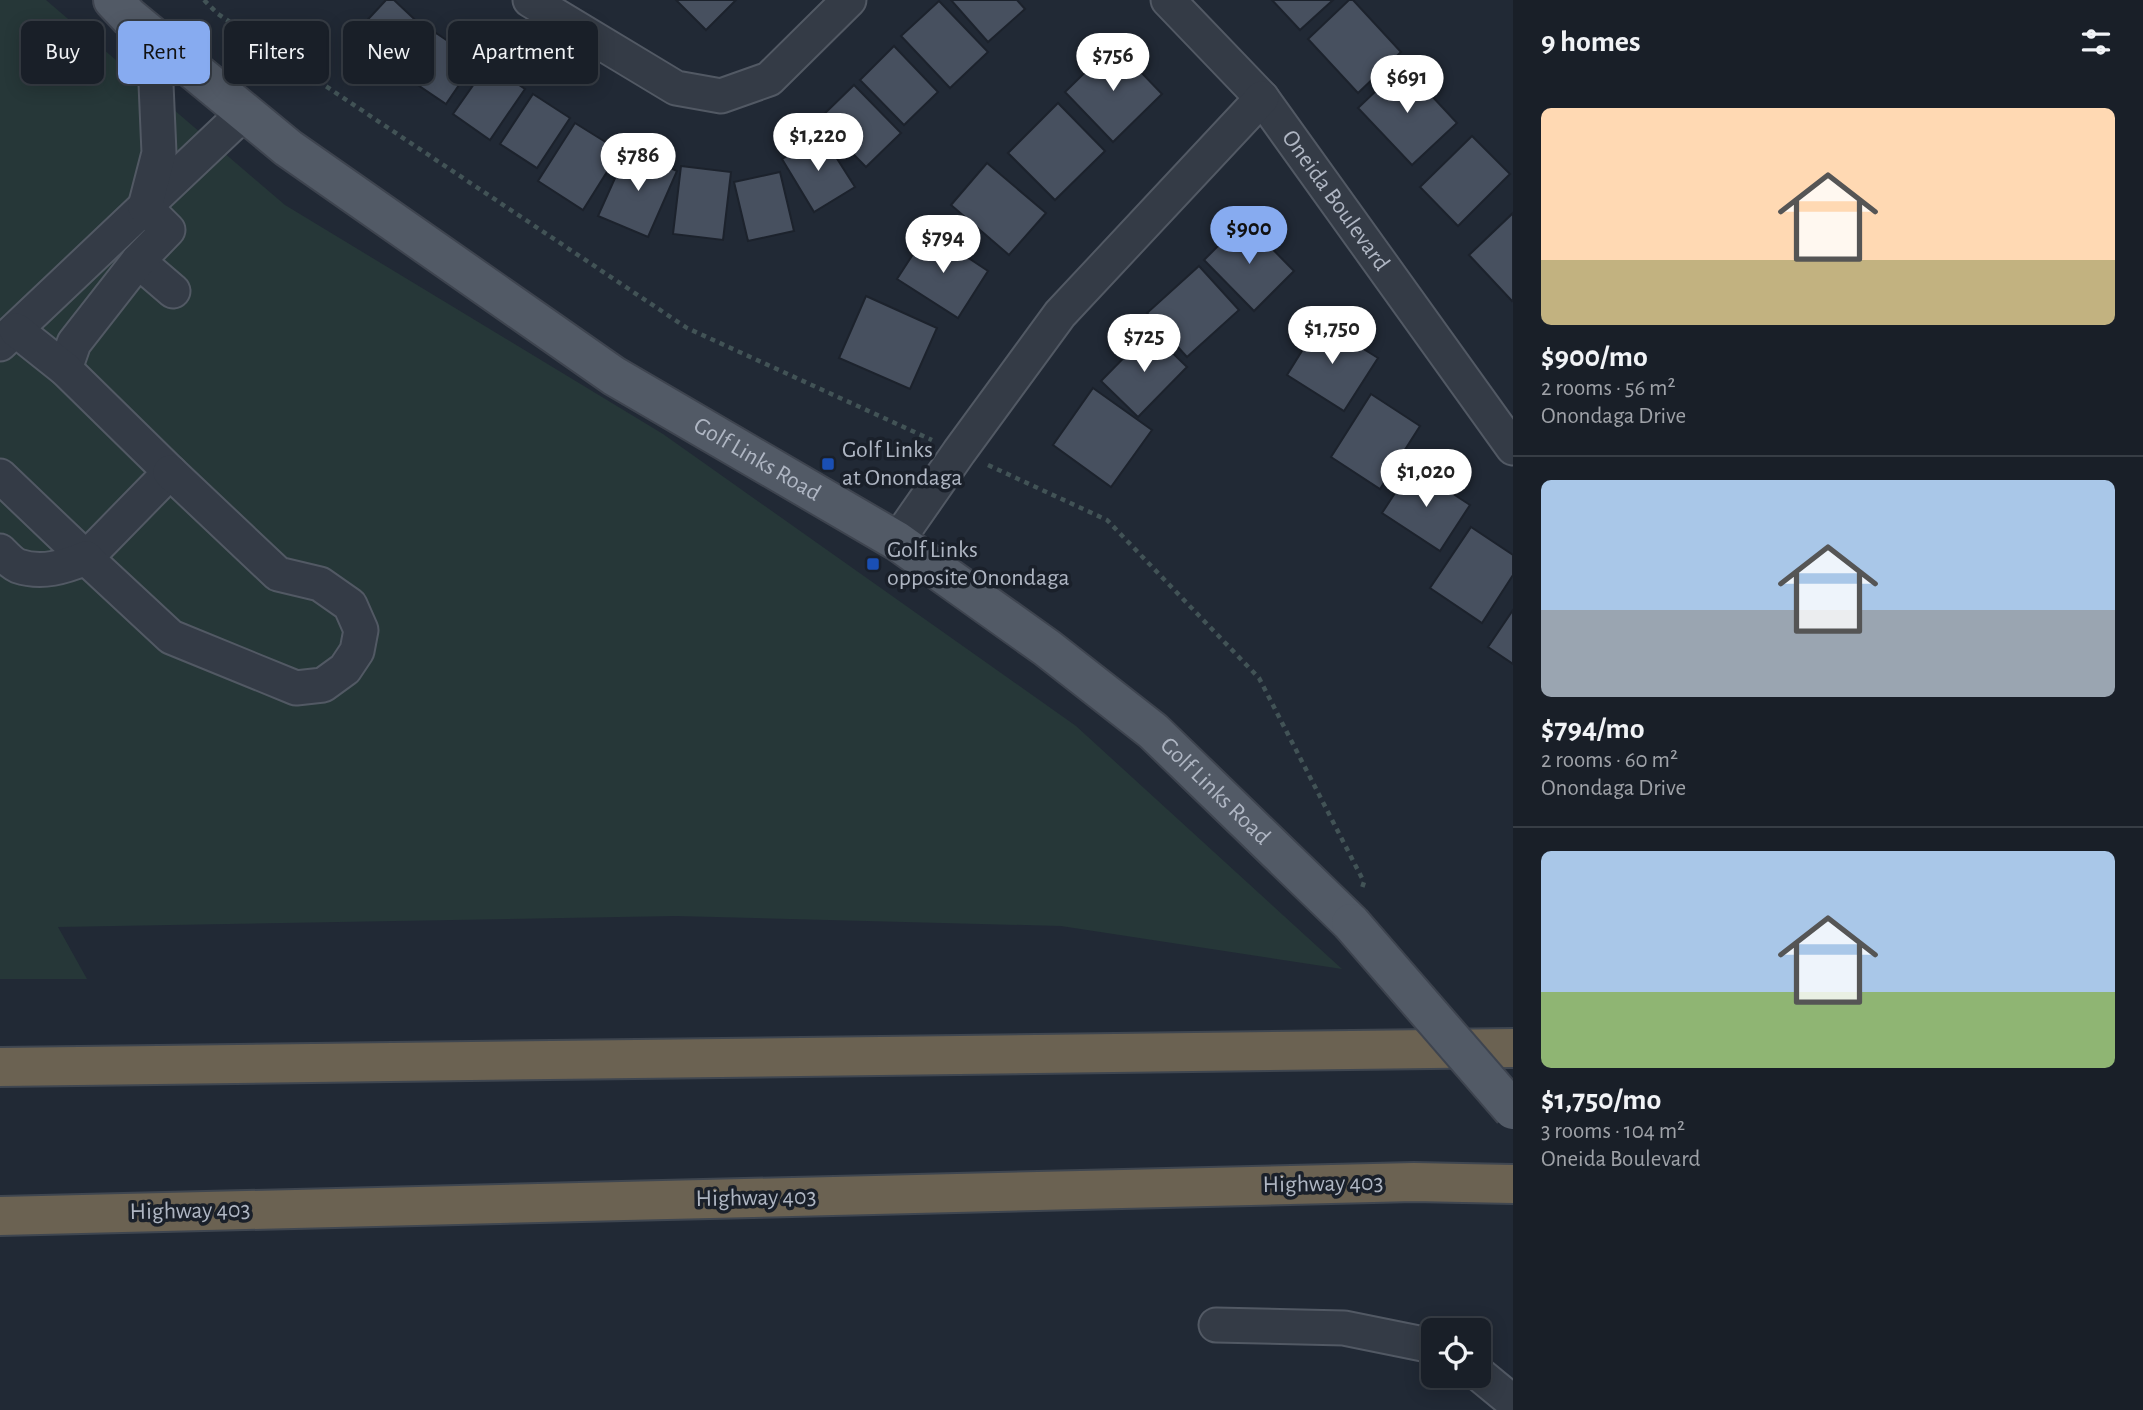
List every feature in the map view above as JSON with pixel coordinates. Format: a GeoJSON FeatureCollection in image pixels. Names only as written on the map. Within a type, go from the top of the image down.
{"type":"FeatureCollection","features":[{"type":"Feature","properties":{"kind":"highway"},"geometry":{"type":"LineString","coordinates":[[0,1067],[1513,1048]]}},
{"type":"Feature","properties":{"kind":"highway","name":"Highway 403"},"geometry":{"type":"LineString","coordinates":[[0,1216],[1414,1182],[1513,1184]]}},
{"type":"Feature","properties":{"kind":"main road","name":"Golf Links Road"},"geometry":{"type":"LineString","coordinates":[[113,0],[136,21]]}},
{"type":"Feature","properties":{"kind":"main road","name":"Golf Links Road"},"geometry":{"type":"LineString","coordinates":[[210,84],[288,148],[614,376],[897,541],[1047,648],[1153,731],[1352,923],[1513,1110]]}},
{"type":"Feature","properties":{"kind":"street"},"geometry":{"type":"LineString","coordinates":[[530,0],[676,88],[721,96],[769,79],[849,0]]}},
{"type":"Feature","properties":{"kind":"street","name":"Oneida Boulevard"},"geometry":{"type":"LineString","coordinates":[[1168,0],[1262,98],[1513,448]]}},
{"type":"Feature","properties":{"kind":"street"},"geometry":{"type":"LineString","coordinates":[[145,207],[159,153],[156,84]]}},
{"type":"Feature","properties":{"kind":"street"},"geometry":{"type":"LineString","coordinates":[[897,541],[1060,314],[1262,98]]}},
{"type":"Feature","properties":{"kind":"street"},"geometry":{"type":"LineString","coordinates":[[0,476],[171,636],[296,688],[323,685],[345,669],[357,650],[361,630],[350,605],[320,584],[278,574],[65,369],[13,324],[145,207],[244,112]]}},
{"type":"Feature","properties":{"kind":"street"},"geometry":{"type":"LineString","coordinates":[[65,369],[74,343],[138,261],[168,230],[145,207]]}},
{"type":"Feature","properties":{"kind":"street"},"geometry":{"type":"LineString","coordinates":[[138,261],[173,291]]}},
{"type":"Feature","properties":{"kind":"street"},"geometry":{"type":"LineString","coordinates":[[0,551],[16,565],[41,570],[65,567],[86,558],[170,472]]}},
{"type":"Feature","properties":{"kind":"street"},"geometry":{"type":"LineString","coordinates":[[1216,1325],[1343,1328],[1421,1344]]}},
{"type":"Feature","properties":{"kind":"street"},"geometry":{"type":"LineString","coordinates":[[1491,1384],[1513,1402]]}},
{"type":"Feature","properties":{"kind":"path"},"geometry":{"type":"LineString","coordinates":[[204,0],[218,14],[687,328],[1107,520],[1259,678],[1364,882],[1352,923]]}},
{"type":"Feature","properties":{"kind":"shaded area"},"geometry":{"type":"Polygon","coordinates":[[[0,0],[46,0],[70,21],[21,21],[21,84],[104,84],[104,50],[118,62],[118,84],[144,84],[285,205],[663,434],[1076,726],[1342,969],[1061,926],[676,916],[58,927],[87,979],[0,979],[0,0]]]}},
{"type":"Feature","properties":{"kind":"building"},"geometry":{"type":"Polygon","coordinates":[[[386,0],[394,0],[416,21],[366,21],[386,0]]]}},
{"type":"Feature","properties":{"kind":"building"},"geometry":{"type":"Polygon","coordinates":[[[676,0],[736,0],[706,30],[676,0]]]}},
{"type":"Feature","properties":{"kind":"building"},"geometry":{"type":"Polygon","coordinates":[[[951,0],[1017,0],[1025,9],[988,42],[951,0]]]}},
{"type":"Feature","properties":{"kind":"building"},"geometry":{"type":"Polygon","coordinates":[[[1272,0],[1333,0],[1300,30],[1272,0]]]}},
{"type":"Feature","properties":{"kind":"building"},"geometry":{"type":"Polygon","coordinates":[[[1349,0],[1353,0],[1401,52],[1358,93],[1308,39],[1349,0]]]}},
{"type":"Feature","properties":{"kind":"building"},"geometry":{"type":"Polygon","coordinates":[[[939,1],[988,52],[950,88],[901,36],[939,1]]]}},
{"type":"Feature","properties":{"kind":"building"},"geometry":{"type":"Polygon","coordinates":[[[436,33],[448,41],[448,84],[460,84],[446,104],[416,84],[434,84],[436,33]]]}},
{"type":"Feature","properties":{"kind":"building"},"geometry":{"type":"Polygon","coordinates":[[[1114,44],[1162,94],[1113,142],[1065,92],[1114,44]]]}},
{"type":"Feature","properties":{"kind":"building"},"geometry":{"type":"Polygon","coordinates":[[[894,46],[938,92],[904,125],[860,80],[894,46]]]}},
{"type":"Feature","properties":{"kind":"building"},"geometry":{"type":"Polygon","coordinates":[[[1403,65],[1457,123],[1412,165],[1358,108],[1403,65]]]}},
{"type":"Feature","properties":{"kind":"building"},"geometry":{"type":"Polygon","coordinates":[[[474,84],[518,84],[525,89],[490,140],[453,114],[474,84]]]}},
{"type":"Feature","properties":{"kind":"building"},"geometry":{"type":"Polygon","coordinates":[[[854,85],[901,133],[866,167],[819,119],[854,85]]]}},
{"type":"Feature","properties":{"kind":"building"},"geometry":{"type":"Polygon","coordinates":[[[533,94],[570,118],[537,168],[500,144],[533,94]]]}},
{"type":"Feature","properties":{"kind":"building"},"geometry":{"type":"Polygon","coordinates":[[[1058,103],[1105,151],[1055,200],[1008,153],[1058,103]]]}},
{"type":"Feature","properties":{"kind":"building"},"geometry":{"type":"Polygon","coordinates":[[[575,123],[620,151],[583,210],[538,181],[575,123]]]}},
{"type":"Feature","properties":{"kind":"building"},"geometry":{"type":"Polygon","coordinates":[[[822,135],[855,187],[814,212],[782,159],[822,135]]]}},
{"type":"Feature","properties":{"kind":"building"},"geometry":{"type":"Polygon","coordinates":[[[1472,136],[1510,174],[1458,226],[1420,187],[1472,136]]]}},
{"type":"Feature","properties":{"kind":"building"},"geometry":{"type":"Polygon","coordinates":[[[628,149],[677,171],[648,237],[598,216],[628,149]]]}},
{"type":"Feature","properties":{"kind":"building"},"geometry":{"type":"Polygon","coordinates":[[[987,163],[1046,213],[1009,255],[951,205],[987,163]]]}},
{"type":"Feature","properties":{"kind":"building"},"geometry":{"type":"Polygon","coordinates":[[[681,166],[731,172],[723,240],[673,234],[681,166]]]}},
{"type":"Feature","properties":{"kind":"building"},"geometry":{"type":"Polygon","coordinates":[[[780,172],[794,231],[748,241],[734,182],[780,172]]]}},
{"type":"Feature","properties":{"kind":"building"},"geometry":{"type":"Polygon","coordinates":[[[1513,213],[1513,300],[1512,301],[1469,255],[1513,213]]]}},
{"type":"Feature","properties":{"kind":"building"},"geometry":{"type":"Polygon","coordinates":[[[1244,220],[1294,271],[1254,311],[1204,260],[1244,220]]]}},
{"type":"Feature","properties":{"kind":"building"},"geometry":{"type":"Polygon","coordinates":[[[928,231],[988,271],[958,318],[897,279],[928,231]]]}},
{"type":"Feature","properties":{"kind":"building"},"geometry":{"type":"Polygon","coordinates":[[[1199,266],[1239,310],[1187,357],[1147,313],[1199,266]]]}},
{"type":"Feature","properties":{"kind":"building"},"geometry":{"type":"Polygon","coordinates":[[[866,296],[937,328],[910,389],[839,358],[866,296]]]}},
{"type":"Feature","properties":{"kind":"building"},"geometry":{"type":"Polygon","coordinates":[[[1320,322],[1378,358],[1344,411],[1287,375],[1320,322]]]}},
{"type":"Feature","properties":{"kind":"building"},"geometry":{"type":"Polygon","coordinates":[[[1150,331],[1187,367],[1138,417],[1101,381],[1150,331]]]}},
{"type":"Feature","properties":{"kind":"building"},"geometry":{"type":"Polygon","coordinates":[[[1093,388],[1152,430],[1111,487],[1053,445],[1093,388]]]}},
{"type":"Feature","properties":{"kind":"building"},"geometry":{"type":"Polygon","coordinates":[[[1371,394],[1420,426],[1380,489],[1331,457],[1371,394]]]}},
{"type":"Feature","properties":{"kind":"building"},"geometry":{"type":"Polygon","coordinates":[[[1412,467],[1470,505],[1440,551],[1382,513],[1412,467]]]}},
{"type":"Feature","properties":{"kind":"building"},"geometry":{"type":"Polygon","coordinates":[[[1471,527],[1513,555],[1513,575],[1482,623],[1430,588],[1471,527]]]}},
{"type":"Feature","properties":{"kind":"building"},"geometry":{"type":"Polygon","coordinates":[[[1513,610],[1513,664],[1488,647],[1513,610]]]}},
{"type":"Feature","properties":{"kind":"place","name":"Golf Links at Onondaga"},"geometry":{"type":"Point","coordinates":[828,464]}},
{"type":"Feature","properties":{"kind":"place","name":"Golf Links opposite Onondaga"},"geometry":{"type":"Point","coordinates":[873,564]}}]}
